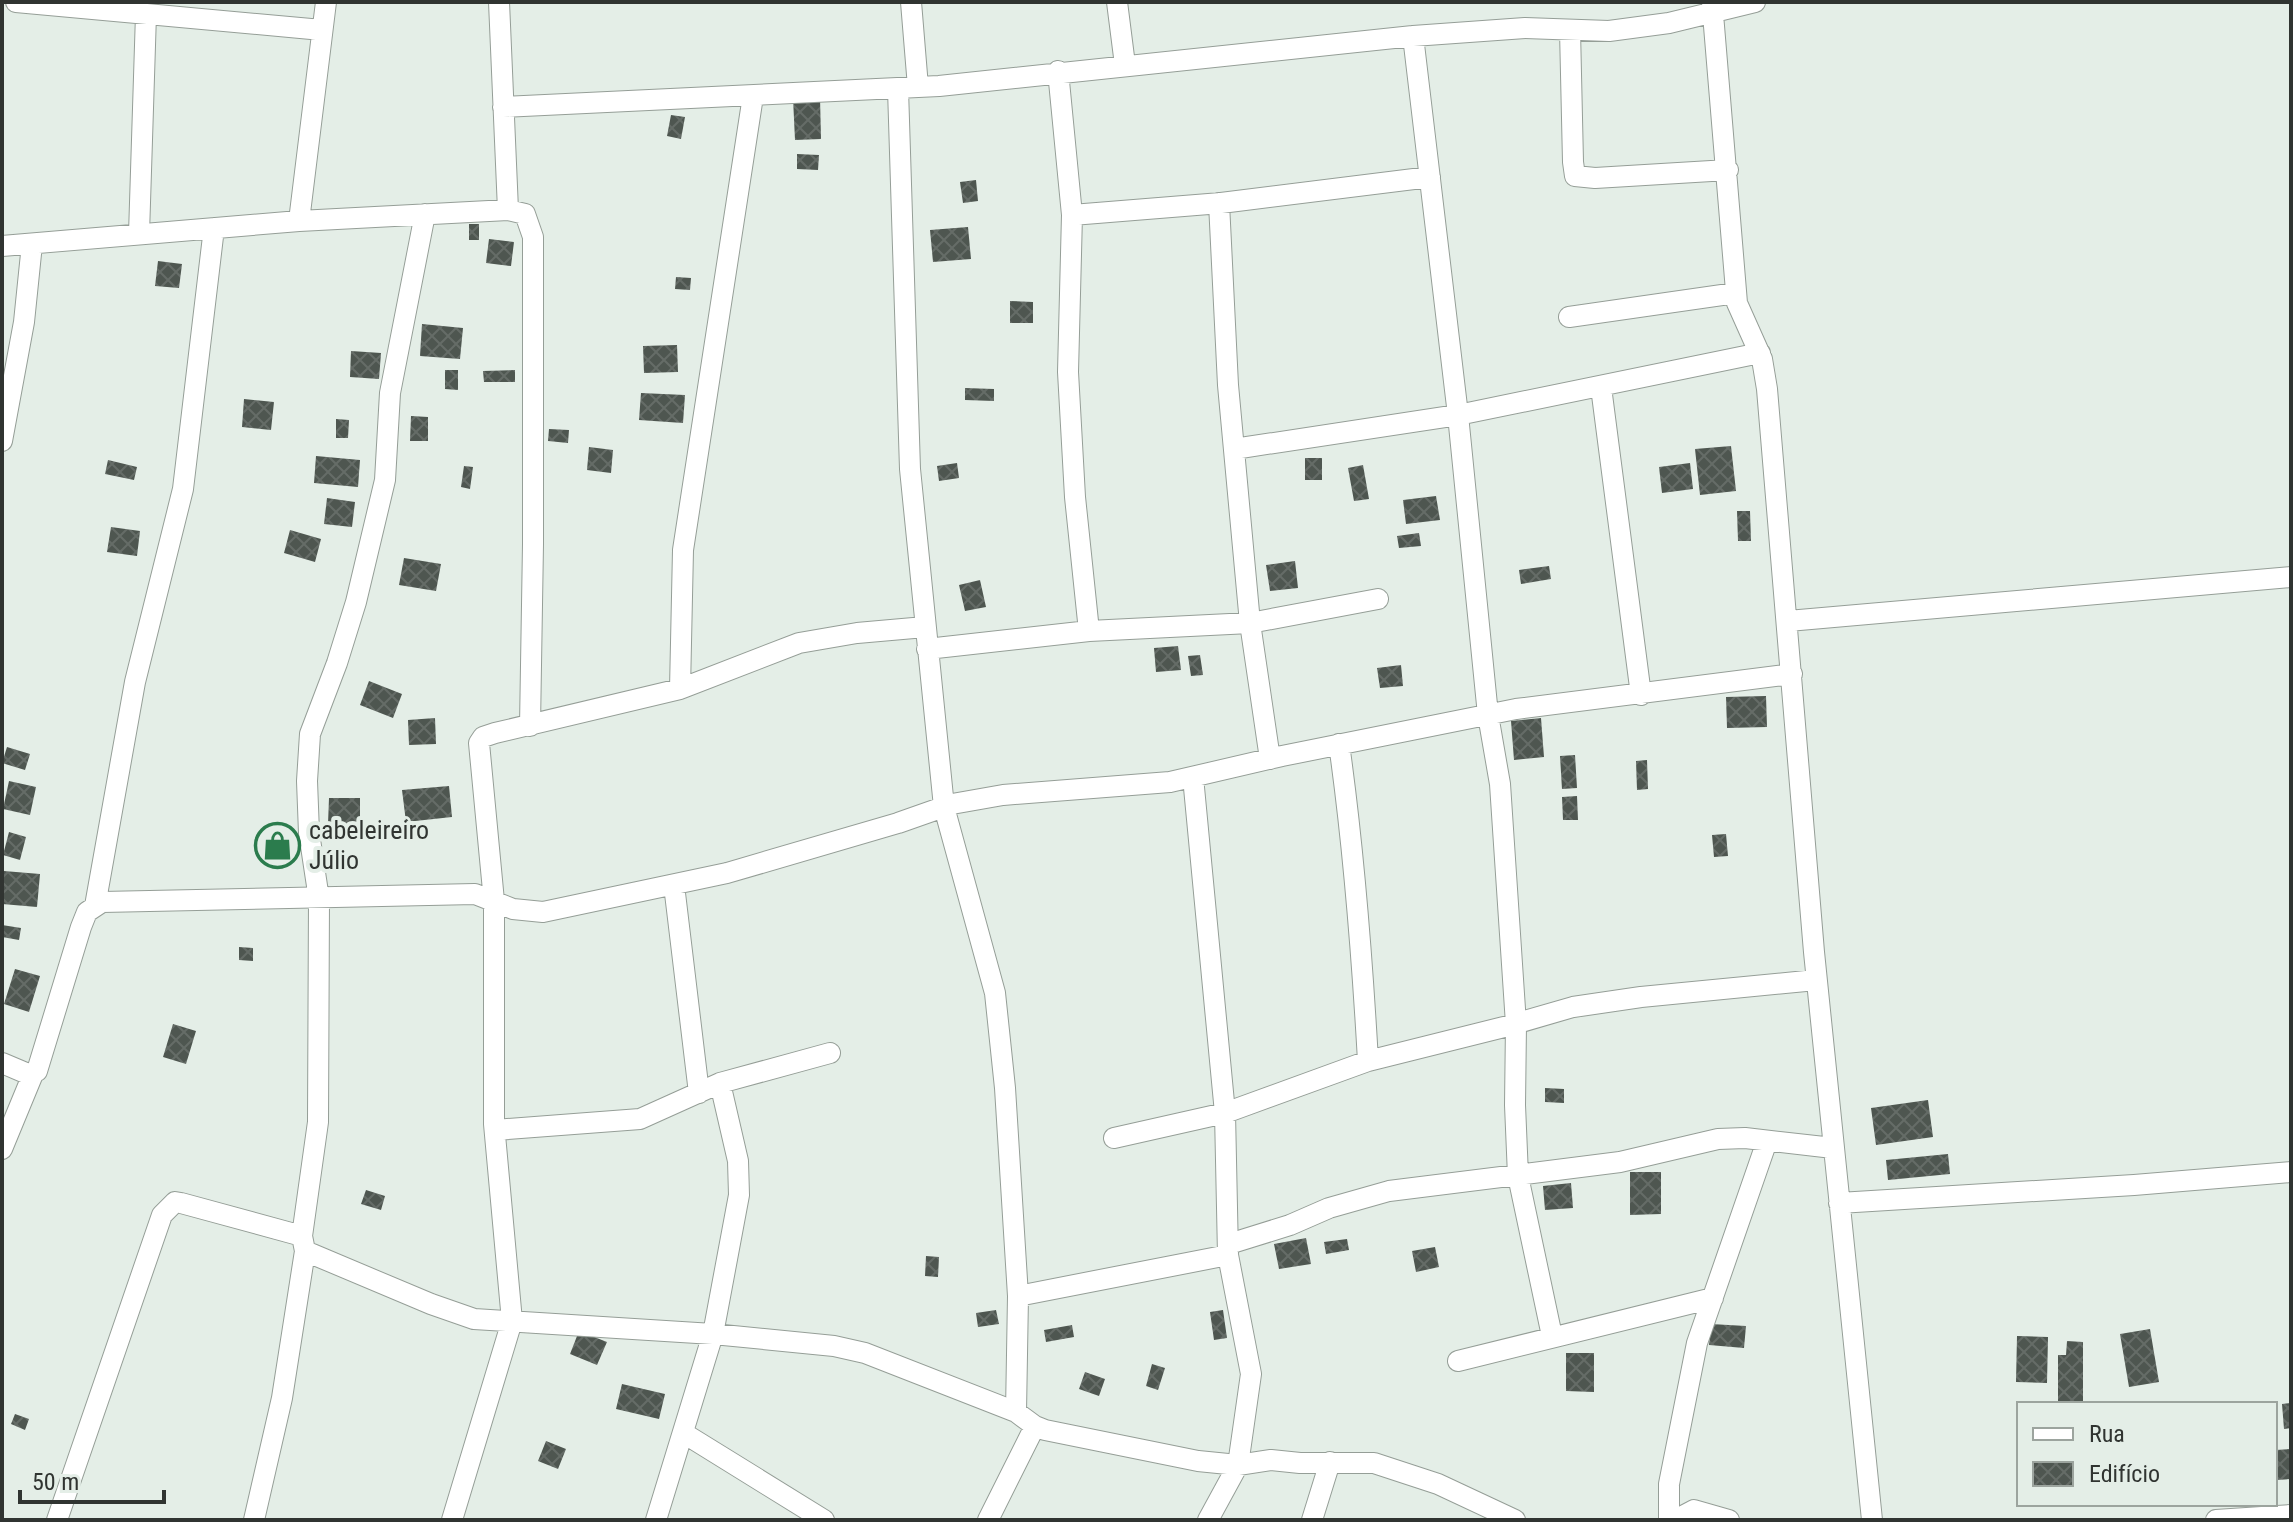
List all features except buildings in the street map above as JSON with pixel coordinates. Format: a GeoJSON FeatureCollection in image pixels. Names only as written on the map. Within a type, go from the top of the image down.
{"type":"FeatureCollection","features":[{"type":"Feature","properties":{"kind":"street"},"geometry":{"type":"LineString","coordinates":[[16,2],[322,30]]}},
{"type":"Feature","properties":{"kind":"street"},"geometry":{"type":"LineString","coordinates":[[299,221],[326,2]]}},
{"type":"Feature","properties":{"kind":"street"},"geometry":{"type":"LineString","coordinates":[[499,2],[508,210]]}},
{"type":"Feature","properties":{"kind":"street"},"geometry":{"type":"LineString","coordinates":[[911,2],[908,88],[910,469],[944,807],[995,993],[1005,1088],[1018,1296],[1016,1412]]}},
{"type":"Feature","properties":{"kind":"street"},"geometry":{"type":"LineString","coordinates":[[1117,2],[1125,65]]}},
{"type":"Feature","properties":{"kind":"street"},"geometry":{"type":"LineString","coordinates":[[503,107],[908,88],[1413,36],[1525,28],[1609,31],[1639,28],[1713,8],[1755,2]]}},
{"type":"Feature","properties":{"kind":"street"},"geometry":{"type":"LineString","coordinates":[[1713,8],[1736,293],[1760,353],[1767,389],[1816,980],[1872,1520]]}},
{"type":"Feature","properties":{"kind":"street"},"geometry":{"type":"LineString","coordinates":[[139,234],[146,14]]}},
{"type":"Feature","properties":{"kind":"street"},"geometry":{"type":"LineString","coordinates":[[1570,30],[1575,176],[1595,178],[1728,170]]}},
{"type":"Feature","properties":{"kind":"street"},"geometry":{"type":"LineString","coordinates":[[1413,36],[1458,415],[1488,715],[1500,784],[1516,1024],[1518,1176],[1552,1336]]}},
{"type":"Feature","properties":{"kind":"street"},"geometry":{"type":"LineString","coordinates":[[1058,71],[1072,215],[1068,372],[1075,497],[1089,631]]}},
{"type":"Feature","properties":{"kind":"street"},"geometry":{"type":"LineString","coordinates":[[680,689],[683,550],[753,96]]}},
{"type":"Feature","properties":{"kind":"street"},"geometry":{"type":"LineString","coordinates":[[1072,215],[1219,203],[1430,177]]}},
{"type":"Feature","properties":{"kind":"street"},"geometry":{"type":"LineString","coordinates":[[1219,203],[1234,449],[1250,623],[1270,759]]}},
{"type":"Feature","properties":{"kind":"street"},"geometry":{"type":"LineString","coordinates":[[2,246],[299,221],[508,210],[525,214],[533,237],[530,726]]}},
{"type":"Feature","properties":{"kind":"street"},"geometry":{"type":"LineString","coordinates":[[254,1520],[282,1398],[318,1122],[319,899],[309,833],[307,781],[310,734],[356,602],[385,480],[390,393],[425,214]]}},
{"type":"Feature","properties":{"kind":"street"},"geometry":{"type":"LineString","coordinates":[[95,906],[135,682],[183,489],[214,228]]}},
{"type":"Feature","properties":{"kind":"street"},"geometry":{"type":"LineString","coordinates":[[3,433],[24,322],[32,244]]}},
{"type":"Feature","properties":{"kind":"street"},"geometry":{"type":"LineString","coordinates":[[1569,317],[1736,293]]}},
{"type":"Feature","properties":{"kind":"street"},"geometry":{"type":"LineString","coordinates":[[1234,449],[1458,415],[1760,353]]}},
{"type":"Feature","properties":{"kind":"street"},"geometry":{"type":"LineString","coordinates":[[1601,387],[1641,695]]}},
{"type":"Feature","properties":{"kind":"street"},"geometry":{"type":"LineString","coordinates":[[1788,621],[2291,577]]}},
{"type":"Feature","properties":{"kind":"street"},"geometry":{"type":"LineString","coordinates":[[927,649],[1089,631],[1250,623],[1378,599]]}},
{"type":"Feature","properties":{"kind":"street"},"geometry":{"type":"LineString","coordinates":[[452,1520],[512,1321],[495,1130],[494,901],[479,743],[483,737],[680,689],[799,643],[857,633],[925,627]]}},
{"type":"Feature","properties":{"kind":"street"},"geometry":{"type":"LineString","coordinates":[[2,1149],[33,1074],[42,1062],[87,912],[111,901],[475,894],[513,909],[543,912],[727,873],[944,807],[1003,795],[1170,782],[1488,715],[1792,674]]}},
{"type":"Feature","properties":{"kind":"street"},"geometry":{"type":"LineString","coordinates":[[1339,744],[1362,947],[1368,1061]]}},
{"type":"Feature","properties":{"kind":"street"},"geometry":{"type":"LineString","coordinates":[[1193,777],[1225,1113],[1229,1250],[1251,1374],[1238,1465],[1208,1520]]}},
{"type":"Feature","properties":{"kind":"street"},"geometry":{"type":"LineString","coordinates":[[674,885],[699,1093]]}},
{"type":"Feature","properties":{"kind":"street"},"geometry":{"type":"LineString","coordinates":[[1114,1138],[1225,1113],[1368,1061],[1573,1007],[1641,997],[1816,980]]}},
{"type":"Feature","properties":{"kind":"street"},"geometry":{"type":"LineString","coordinates":[[495,1130],[640,1119],[720,1083],[830,1053]]}},
{"type":"Feature","properties":{"kind":"street"},"geometry":{"type":"LineString","coordinates":[[2,1063],[33,1074]]}},
{"type":"Feature","properties":{"kind":"street"},"geometry":{"type":"LineString","coordinates":[[656,1520],[685,1434],[713,1334],[739,1195],[738,1161],[720,1083]]}},
{"type":"Feature","properties":{"kind":"street"},"geometry":{"type":"LineString","coordinates":[[1018,1296],[1229,1250],[1329,1208],[1389,1191],[1620,1162],[1718,1139],[1745,1138],[1833,1148]]}},
{"type":"Feature","properties":{"kind":"street"},"geometry":{"type":"LineString","coordinates":[[1669,1520],[1669,1484],[1697,1343],[1767,1141]]}},
{"type":"Feature","properties":{"kind":"street"},"geometry":{"type":"LineString","coordinates":[[1839,1203],[2291,1172]]}},
{"type":"Feature","properties":{"kind":"street"},"geometry":{"type":"LineString","coordinates":[[57,1520],[162,1215],[171,1204],[181,1203],[303,1244],[431,1304],[474,1319],[713,1334],[834,1346],[865,1353],[1016,1412],[1035,1426],[1198,1461],[1238,1465],[1271,1460],[1374,1463],[1408,1472],[1515,1520]]}},
{"type":"Feature","properties":{"kind":"street"},"geometry":{"type":"LineString","coordinates":[[1458,1361],[1713,1298]]}},
{"type":"Feature","properties":{"kind":"street"},"geometry":{"type":"LineString","coordinates":[[988,1520],[1035,1426]]}},
{"type":"Feature","properties":{"kind":"street"},"geometry":{"type":"LineString","coordinates":[[685,1434],[824,1520]]}},
{"type":"Feature","properties":{"kind":"street"},"geometry":{"type":"LineString","coordinates":[[1312,1520],[1330,1462]]}},
{"type":"Feature","properties":{"kind":"street"},"geometry":{"type":"LineString","coordinates":[[1675,1520],[1694,1510],[1729,1520]]}},
{"type":"Feature","properties":{"kind":"street"},"geometry":{"type":"LineString","coordinates":[[2216,1520],[2291,1515]]}},
{"type":"Feature","properties":{"kind":"place","name":"cabeleireiro Júlio"},"geometry":{"type":"Point","coordinates":[278,845]}}]}
